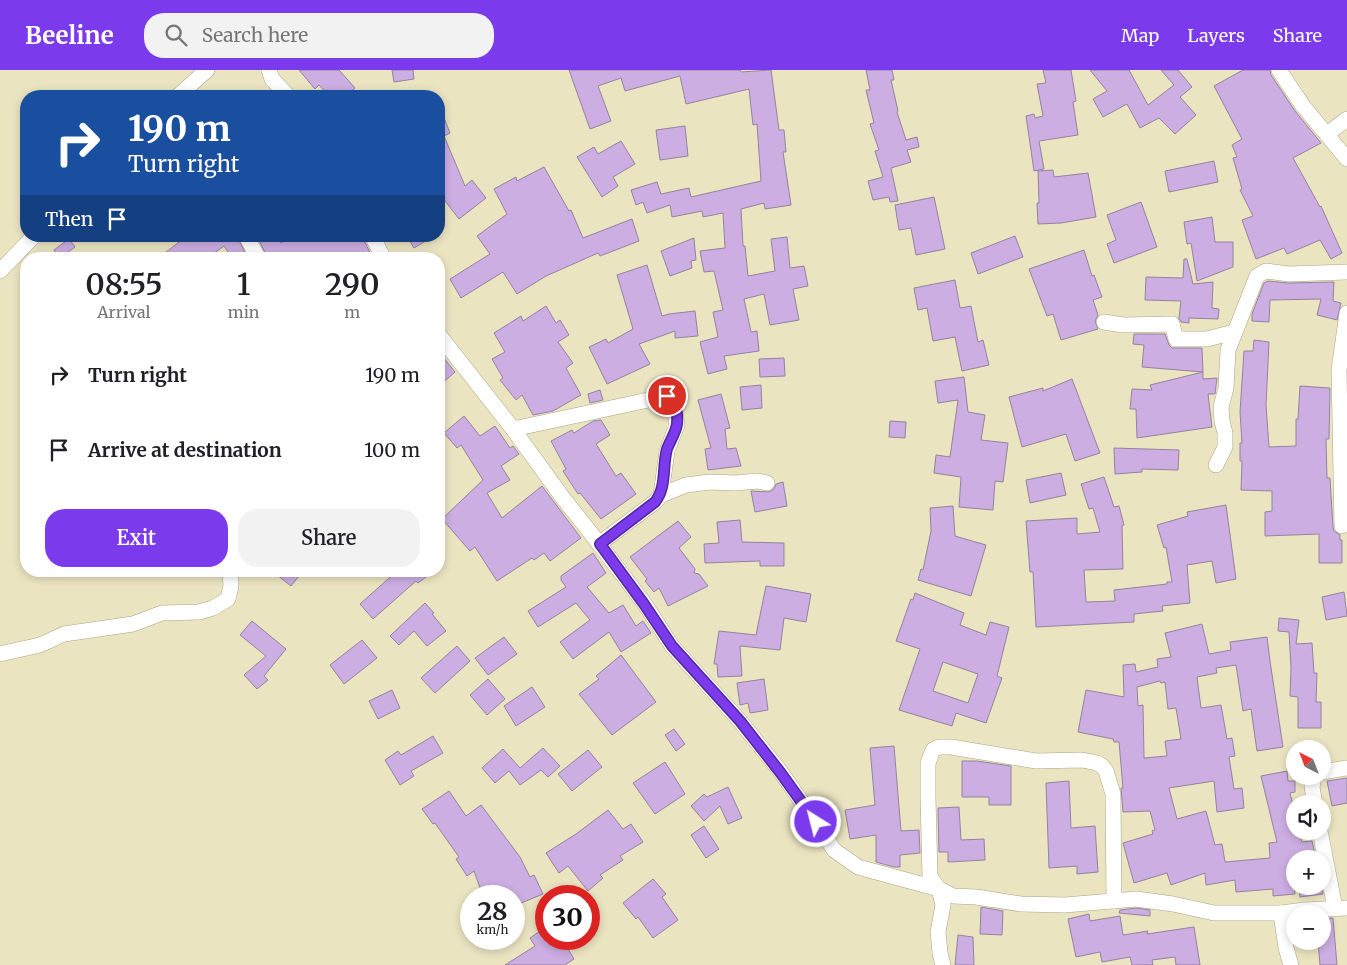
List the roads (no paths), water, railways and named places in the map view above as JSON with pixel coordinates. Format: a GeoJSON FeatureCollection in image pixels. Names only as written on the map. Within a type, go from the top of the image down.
{"type":"FeatureCollection","features":[{"type":"Feature","properties":{"kind":"street"},"geometry":{"type":"LineString","coordinates":[[185,90],[207,70]]}},
{"type":"Feature","properties":{"kind":"street"},"geometry":{"type":"LineString","coordinates":[[269,70],[272,79],[282,90]]}},
{"type":"Feature","properties":{"kind":"street"},"geometry":{"type":"LineString","coordinates":[[1279,70],[1303,106],[1347,159]]}},
{"type":"Feature","properties":{"kind":"street"},"geometry":{"type":"LineString","coordinates":[[1327,134],[1347,119]]}},
{"type":"Feature","properties":{"kind":"street"},"geometry":{"type":"LineString","coordinates":[[0,271],[20,257]]}},
{"type":"Feature","properties":{"kind":"street"},"geometry":{"type":"LineString","coordinates":[[1216,465],[1225,447],[1221,407],[1226,388],[1228,350],[1246,306],[1254,280],[1266,271],[1289,274],[1347,272]]}},
{"type":"Feature","properties":{"kind":"street"},"geometry":{"type":"LineString","coordinates":[[1342,526],[1339,370],[1347,313]]}},
{"type":"Feature","properties":{"kind":"street"},"geometry":{"type":"LineString","coordinates":[[1104,322],[1123,325],[1172,324],[1176,339],[1207,339],[1234,332]]}},
{"type":"Feature","properties":{"kind":"street"},"geometry":{"type":"LineString","coordinates":[[445,343],[600,544],[672,646],[740,721],[780,772],[834,850],[858,867],[939,889],[953,896],[1021,904],[1065,905],[1136,899],[1173,904],[1214,913],[1281,913],[1341,908],[1322,840]]}},
{"type":"Feature","properties":{"kind":"street"},"geometry":{"type":"LineString","coordinates":[[513,429],[582,413],[658,400],[667,396],[674,403],[677,425],[667,451],[661,495]]}},
{"type":"Feature","properties":{"kind":"street"},"geometry":{"type":"LineString","coordinates":[[600,544],[655,502],[661,495],[686,485],[710,482],[736,483],[758,481],[767,483]]}},
{"type":"Feature","properties":{"kind":"street"},"geometry":{"type":"LineString","coordinates":[[0,654],[40,645],[64,634],[133,624],[162,613],[199,612],[213,608],[228,599],[231,586],[230,577]]}},
{"type":"Feature","properties":{"kind":"street"},"geometry":{"type":"LineString","coordinates":[[943,965],[938,932],[942,905],[939,889],[930,877],[928,797],[928,763],[933,750],[939,747],[1036,761],[1082,760],[1102,766],[1106,771],[1113,794],[1114,901]]}},
{"type":"Feature","properties":{"kind":"street"},"geometry":{"type":"LineString","coordinates":[[1331,771],[1347,768]]}},
{"type":"Feature","properties":{"kind":"street"},"geometry":{"type":"LineString","coordinates":[[1281,913],[1286,948],[1291,965]]}}]}
